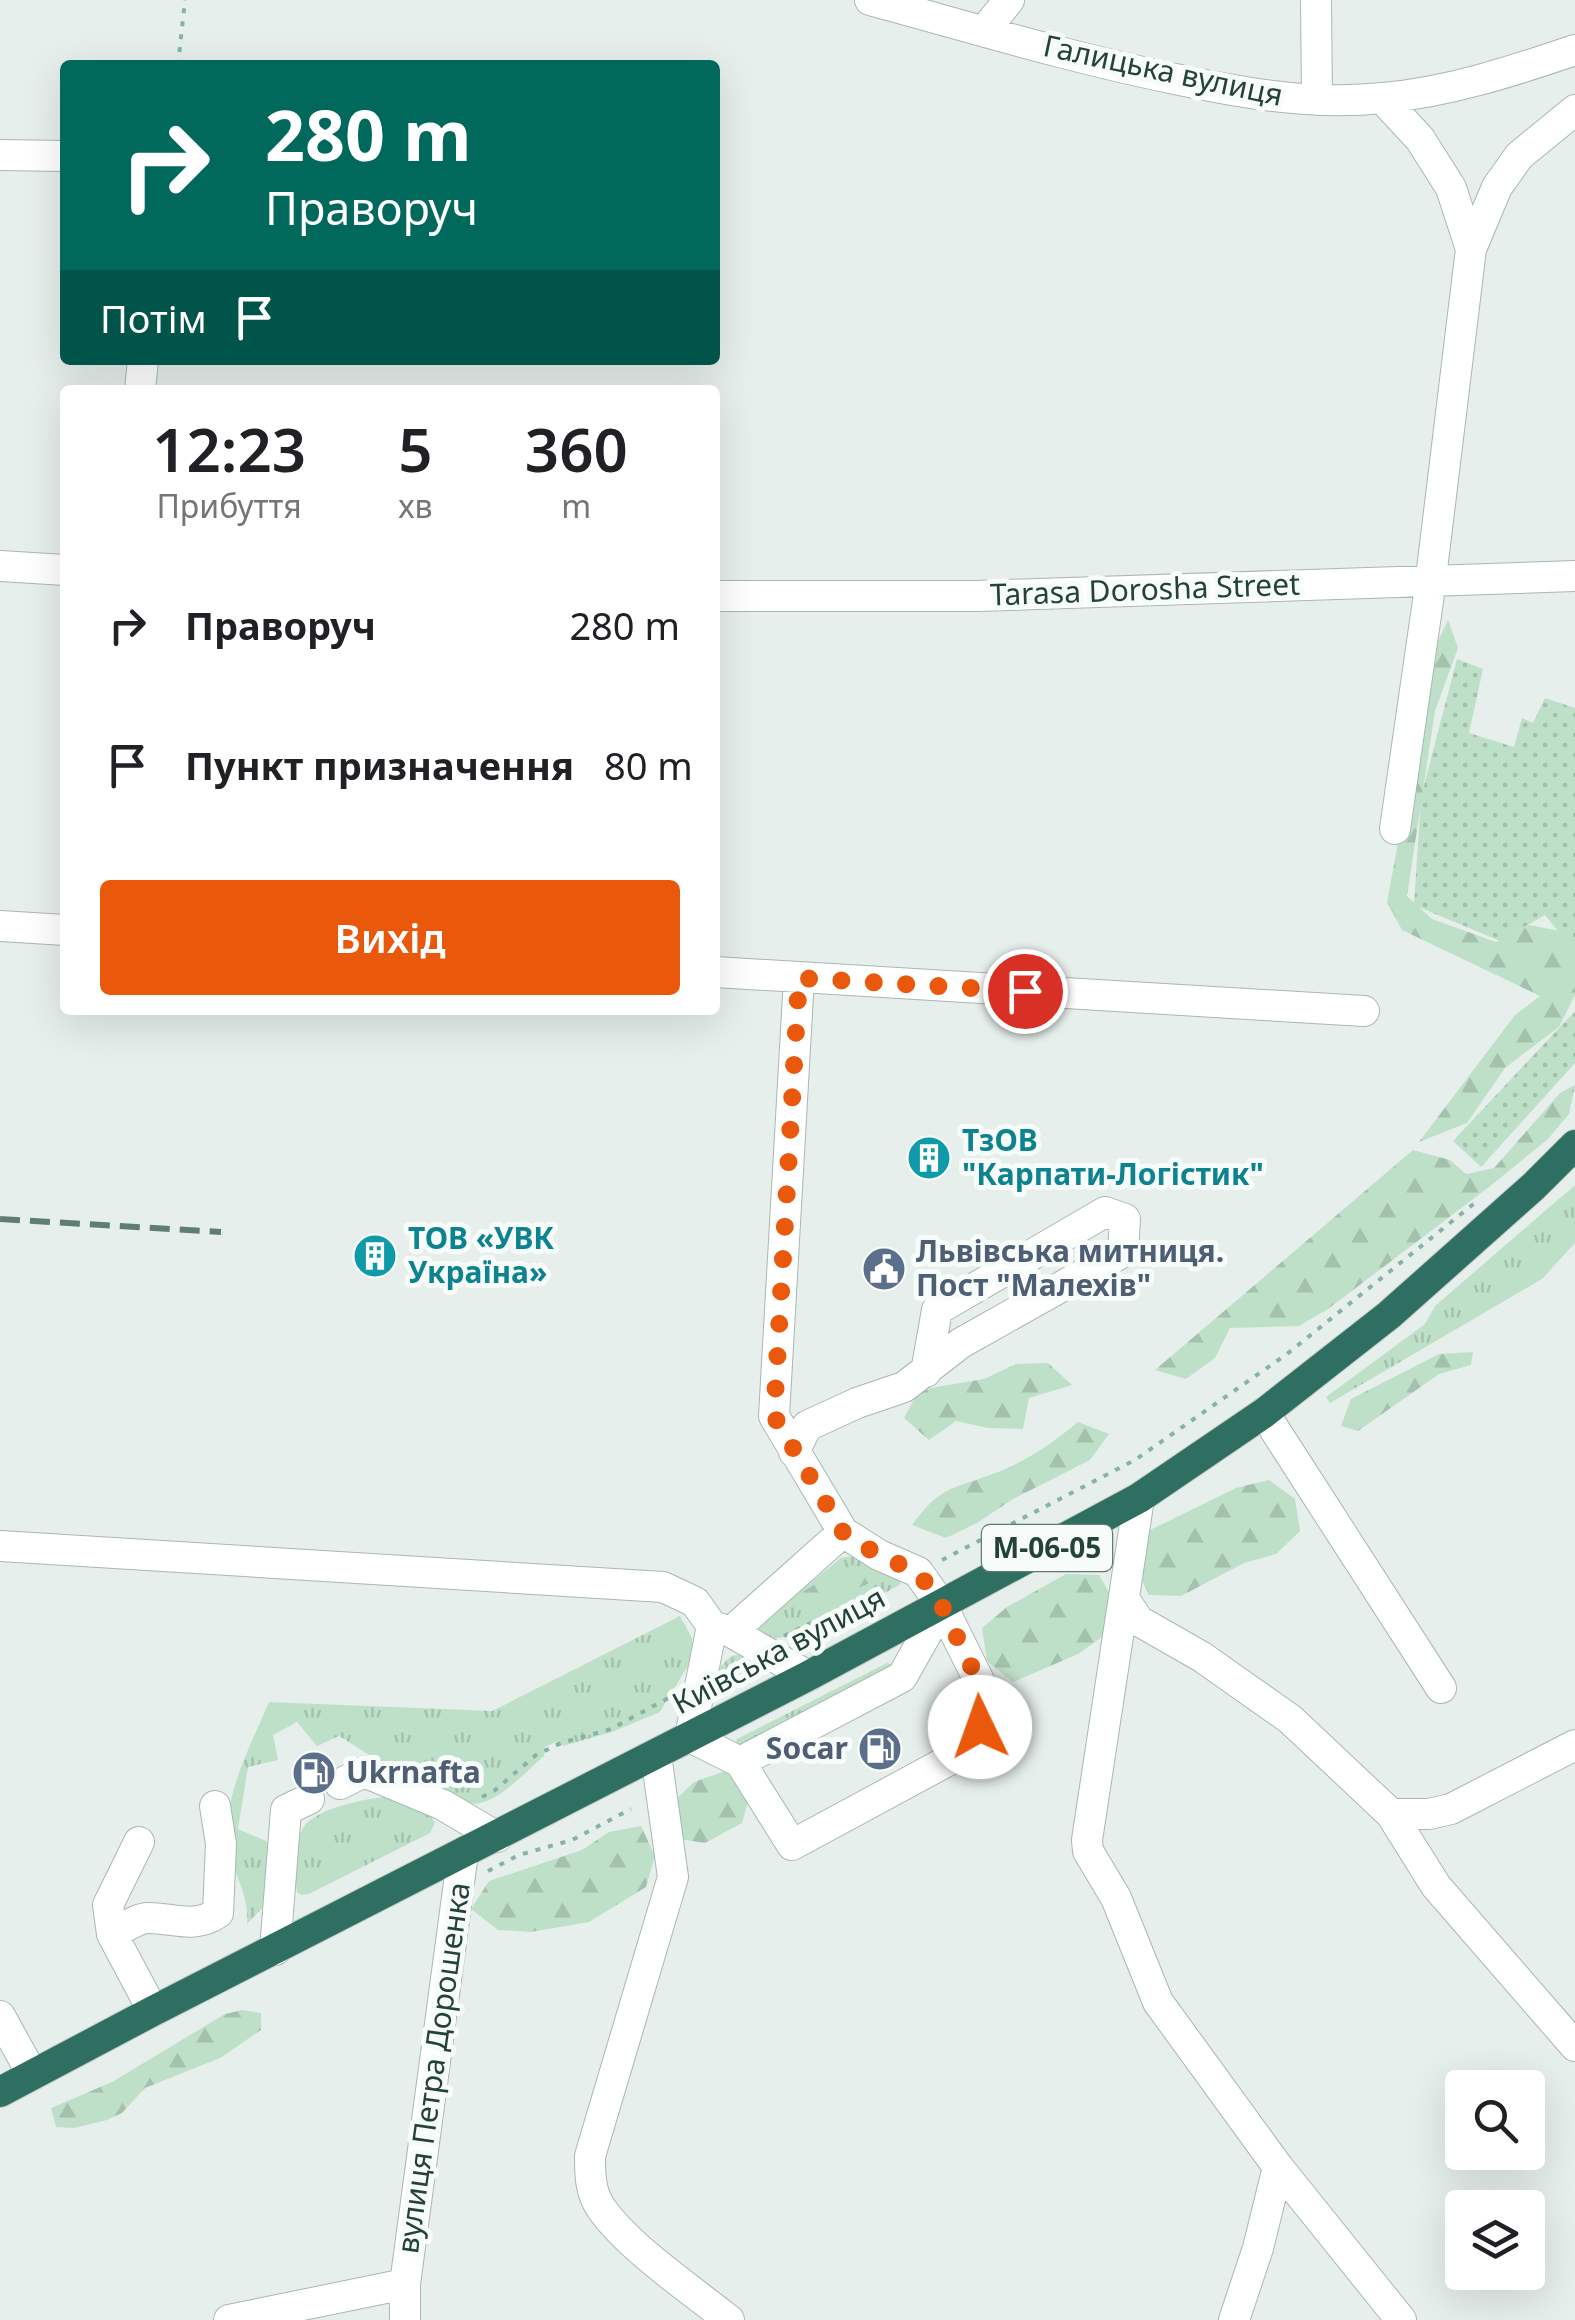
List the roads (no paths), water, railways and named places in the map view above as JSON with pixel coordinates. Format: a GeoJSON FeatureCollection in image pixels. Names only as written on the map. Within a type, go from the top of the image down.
{"type":"FeatureCollection","features":[{"type":"Feature","properties":{"kind":"highway","name":"Київська вулиця"},"geometry":{"type":"LineString","coordinates":[[0,2092],[275,1950],[476,1862],[496,1837],[942,1606],[1139,1498],[1264,1413],[1389,1315],[1534,1186],[1575,1144]]}},
{"type":"Feature","properties":{"kind":"street","name":"Галицька вулиця"},"geometry":{"type":"LineString","coordinates":[[870,0],[1124,68],[1252,94],[1317,100],[1382,98],[1441,90],[1575,50]]}},
{"type":"Feature","properties":{"kind":"street"},"geometry":{"type":"LineString","coordinates":[[984,31],[1009,0]]}},
{"type":"Feature","properties":{"kind":"street"},"geometry":{"type":"LineString","coordinates":[[1316,0],[1317,100]]}},
{"type":"Feature","properties":{"kind":"street"},"geometry":{"type":"LineString","coordinates":[[1382,98],[1420,139],[1451,188],[1471,249]]}},
{"type":"Feature","properties":{"kind":"street"},"geometry":{"type":"LineString","coordinates":[[1395,829],[1431,579],[1471,249],[1497,187],[1520,156],[1575,110]]}},
{"type":"Feature","properties":{"kind":"street"},"geometry":{"type":"LineString","coordinates":[[0,155],[60,156]]}},
{"type":"Feature","properties":{"kind":"street"},"geometry":{"type":"LineString","coordinates":[[0,566],[60,570]]}},
{"type":"Feature","properties":{"kind":"street","name":"Tarasa Dorosha Street"},"geometry":{"type":"LineString","coordinates":[[720,596],[1014,595],[1575,576]]}},
{"type":"Feature","properties":{"kind":"street"},"geometry":{"type":"LineString","coordinates":[[0,926],[60,930]]}},
{"type":"Feature","properties":{"kind":"street"},"geometry":{"type":"LineString","coordinates":[[720,972],[1364,1011]]}},
{"type":"Feature","properties":{"kind":"street"},"geometry":{"type":"LineString","coordinates":[[799,978],[774,1416],[843,1532],[878,1555],[918,1572],[942,1606],[986,1697],[980,1727],[964,1752],[792,1845],[740,1762],[690,1737],[701,1681],[722,1629],[843,1532]]}},
{"type":"Feature","properties":{"kind":"street"},"geometry":{"type":"LineString","coordinates":[[794,1452],[807,1426],[904,1387],[926,1372],[961,1343],[1123,1252],[1125,1220],[1106,1212],[936,1310],[926,1372]]}},
{"type":"Feature","properties":{"kind":"street"},"geometry":{"type":"LineString","coordinates":[[1264,1413],[1441,1688]]}},
{"type":"Feature","properties":{"kind":"street"},"geometry":{"type":"LineString","coordinates":[[1139,1498],[1088,1851],[1116,1898],[1158,2002],[1278,2167],[1400,2320]]}},
{"type":"Feature","properties":{"kind":"street"},"geometry":{"type":"LineString","coordinates":[[0,1546],[663,1588],[694,1602],[722,1629],[808,1676]]}},
{"type":"Feature","properties":{"kind":"street"},"geometry":{"type":"LineString","coordinates":[[1124,1599],[1139,1621],[1202,1657],[1290,1719],[1391,1814],[1436,1886],[1575,2046]]}},
{"type":"Feature","properties":{"kind":"street"},"geometry":{"type":"LineString","coordinates":[[740,1762],[902,1677],[942,1606]]}},
{"type":"Feature","properties":{"kind":"street"},"geometry":{"type":"LineString","coordinates":[[1391,1814],[1429,1814],[1451,1809],[1575,1745]]}},
{"type":"Feature","properties":{"kind":"street"},"geometry":{"type":"LineString","coordinates":[[656,1755],[673,1877],[590,2156],[590,2183],[599,2206],[624,2234],[728,2320]]}},
{"type":"Feature","properties":{"kind":"street"},"geometry":{"type":"LineString","coordinates":[[340,1784],[364,1772],[443,1804],[496,1837]]}},
{"type":"Feature","properties":{"kind":"street"},"geometry":{"type":"LineString","coordinates":[[275,1950],[286,1810],[309,1799]]}},
{"type":"Feature","properties":{"kind":"street"},"geometry":{"type":"LineString","coordinates":[[112,1934],[144,1917],[190,1923],[207,1921],[218,1913],[221,1844],[215,1806]]}},
{"type":"Feature","properties":{"kind":"street"},"geometry":{"type":"LineString","coordinates":[[139,1842],[108,1904],[112,1934],[153,2011]]}},
{"type":"Feature","properties":{"kind":"street","name":"вулиця Петра Дорошенка"},"geometry":{"type":"LineString","coordinates":[[405,2320],[405,2284],[476,1862]]}},
{"type":"Feature","properties":{"kind":"street"},"geometry":{"type":"LineString","coordinates":[[0,2016],[32,2074]]}},
{"type":"Feature","properties":{"kind":"street"},"geometry":{"type":"LineString","coordinates":[[1234,2320],[1258,2248],[1278,2167]]}},
{"type":"Feature","properties":{"kind":"street","name":"вулиця Петра Дорошенка"},"geometry":{"type":"LineString","coordinates":[[229,2320],[405,2284]]}},
{"type":"Feature","properties":{"kind":"railway"},"geometry":{"type":"LineString","coordinates":[[0,1219],[221,1232]]}},
{"type":"Feature","properties":{"kind":"place","name":"ТзОВ \"Карпати-Логістик\""},"geometry":{"type":"Point","coordinates":[929,1158]}},
{"type":"Feature","properties":{"kind":"place","name":"ТОВ «УВК Україна»"},"geometry":{"type":"Point","coordinates":[375,1256]}},
{"type":"Feature","properties":{"kind":"place","name":"Львівська митниця. Пост \"Малехів\""},"geometry":{"type":"Point","coordinates":[884,1269]}},
{"type":"Feature","properties":{"kind":"place","name":"Socar"},"geometry":{"type":"Point","coordinates":[880,1749]}},
{"type":"Feature","properties":{"kind":"place","name":"Ukrnafta"},"geometry":{"type":"Point","coordinates":[314,1773]}}]}
